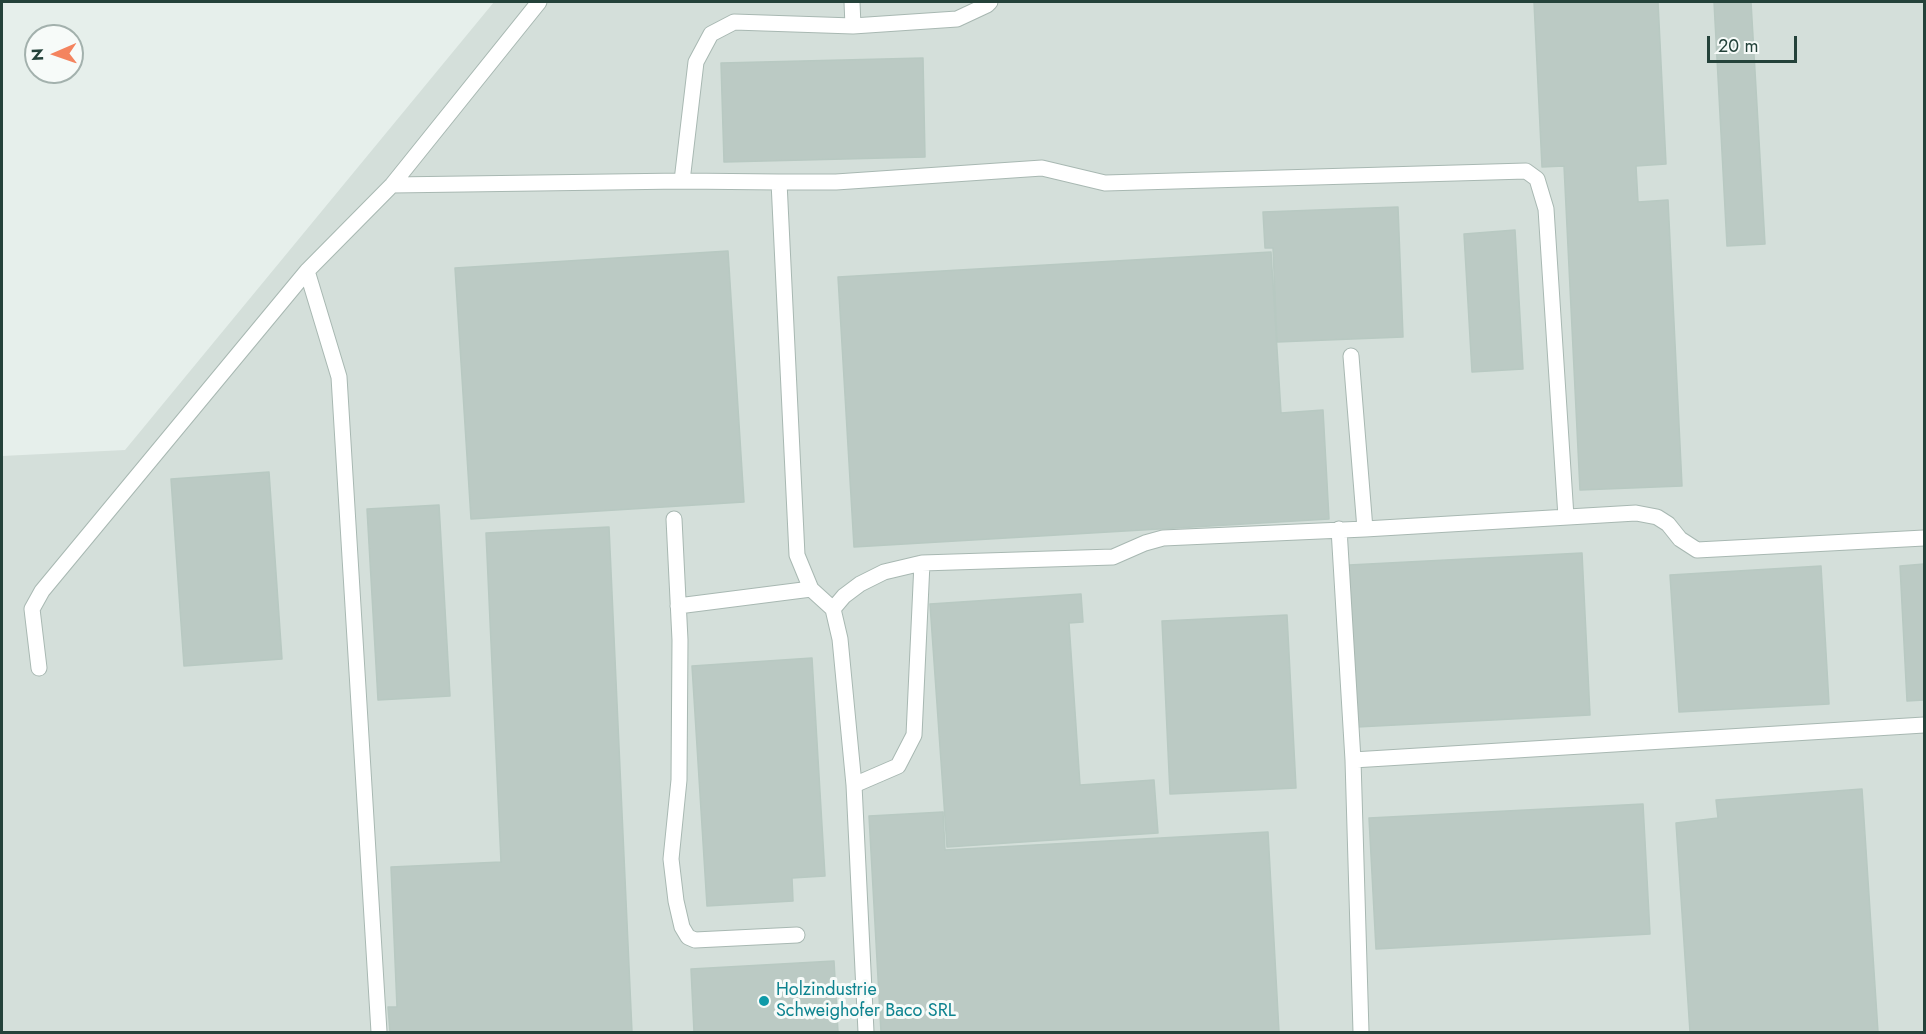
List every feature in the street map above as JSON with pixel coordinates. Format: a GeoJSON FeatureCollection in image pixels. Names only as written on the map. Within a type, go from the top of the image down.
{"type":"FeatureCollection","features":[{"type":"Feature","properties":{"kind":"lane"},"geometry":{"type":"LineString","coordinates":[[39,668],[32,609],[42,591],[307,270],[392,185],[538,2]]}},
{"type":"Feature","properties":{"kind":"lane"},"geometry":{"type":"LineString","coordinates":[[852,2],[853,26]]}},
{"type":"Feature","properties":{"kind":"lane"},"geometry":{"type":"LineString","coordinates":[[682,181],[696,62],[711,34],[734,22],[853,26],[957,19],[990,2]]}},
{"type":"Feature","properties":{"kind":"lane"},"geometry":{"type":"LineString","coordinates":[[392,185],[682,181],[836,182],[1042,168],[1106,183],[1526,171],[1537,179],[1546,209],[1566,517]]}},
{"type":"Feature","properties":{"kind":"lane"},"geometry":{"type":"LineString","coordinates":[[779,182],[797,555],[811,589],[833,609],[840,639],[854,785],[866,1032]]}},
{"type":"Feature","properties":{"kind":"lane"},"geometry":{"type":"LineString","coordinates":[[307,270],[339,377],[379,1032]]}},
{"type":"Feature","properties":{"kind":"lane"},"geometry":{"type":"LineString","coordinates":[[1351,356],[1365,530]]}},
{"type":"Feature","properties":{"kind":"lane"},"geometry":{"type":"LineString","coordinates":[[833,609],[844,596],[860,584],[884,572],[922,563],[1113,557],[1145,543],[1164,538],[1339,529],[1365,530],[1636,513],[1657,516],[1668,524],[1680,539],[1696,550],[1924,538]]}},
{"type":"Feature","properties":{"kind":"lane"},"geometry":{"type":"LineString","coordinates":[[674,519],[680,640],[679,780],[671,859],[681,927],[688,937],[695,940],[797,935]]}},
{"type":"Feature","properties":{"kind":"lane"},"geometry":{"type":"LineString","coordinates":[[1339,529],[1353,760],[1361,1032]]}},
{"type":"Feature","properties":{"kind":"lane"},"geometry":{"type":"LineString","coordinates":[[854,785],[898,766],[914,735],[922,563]]}},
{"type":"Feature","properties":{"kind":"lane"},"geometry":{"type":"LineString","coordinates":[[678,606],[811,589]]}},
{"type":"Feature","properties":{"kind":"lane"},"geometry":{"type":"LineString","coordinates":[[1353,760],[1924,725]]}},
{"type":"Feature","properties":{"kind":"shaded area"},"geometry":{"type":"Polygon","coordinates":[[[494,2],[1924,2],[1924,1032],[2,1032],[2,456],[125,450],[494,2]]]}},
{"type":"Feature","properties":{"kind":"building"},"geometry":{"type":"Polygon","coordinates":[[[1534,2],[1658,2],[1666,164],[1636,166],[1638,202],[1668,200],[1682,486],[1580,490],[1564,166],[1542,167],[1534,2]]]}},
{"type":"Feature","properties":{"kind":"building"},"geometry":{"type":"Polygon","coordinates":[[[1714,2],[1751,2],[1765,244],[1727,246],[1714,2]]]}},
{"type":"Feature","properties":{"kind":"building"},"geometry":{"type":"Polygon","coordinates":[[[923,58],[925,157],[724,162],[721,63],[923,58]]]}},
{"type":"Feature","properties":{"kind":"building"},"geometry":{"type":"Polygon","coordinates":[[[1398,207],[1403,337],[1277,342],[1273,248],[1265,248],[1263,212],[1398,207]]]}},
{"type":"Feature","properties":{"kind":"building"},"geometry":{"type":"Polygon","coordinates":[[[1515,230],[1523,369],[1472,372],[1464,234],[1515,230]]]}},
{"type":"Feature","properties":{"kind":"building"},"geometry":{"type":"Polygon","coordinates":[[[728,251],[744,502],[471,519],[455,268],[728,251]]]}},
{"type":"Feature","properties":{"kind":"building"},"geometry":{"type":"Polygon","coordinates":[[[1271,252],[1281,413],[1323,410],[1329,519],[854,547],[838,277],[1271,252]]]}},
{"type":"Feature","properties":{"kind":"building"},"geometry":{"type":"Polygon","coordinates":[[[269,472],[282,659],[184,666],[171,479],[269,472]]]}},
{"type":"Feature","properties":{"kind":"building"},"geometry":{"type":"Polygon","coordinates":[[[439,505],[450,696],[378,700],[367,509],[439,505]]]}},
{"type":"Feature","properties":{"kind":"building"},"geometry":{"type":"Polygon","coordinates":[[[609,527],[632,1032],[390,1032],[388,1007],[397,1007],[391,867],[501,862],[486,533],[609,527]]]}},
{"type":"Feature","properties":{"kind":"building"},"geometry":{"type":"Polygon","coordinates":[[[1582,553],[1590,715],[1357,727],[1349,565],[1582,553]]]}},
{"type":"Feature","properties":{"kind":"building"},"geometry":{"type":"Polygon","coordinates":[[[1924,564],[1924,700],[1907,701],[1900,566],[1924,564]]]}},
{"type":"Feature","properties":{"kind":"building"},"geometry":{"type":"Polygon","coordinates":[[[1821,566],[1829,704],[1679,712],[1670,575],[1821,566]]]}},
{"type":"Feature","properties":{"kind":"building"},"geometry":{"type":"Polygon","coordinates":[[[1081,594],[1083,622],[1069,623],[1080,785],[1154,780],[1158,833],[947,847],[930,604],[1081,594]]]}},
{"type":"Feature","properties":{"kind":"building"},"geometry":{"type":"Polygon","coordinates":[[[1287,615],[1296,788],[1170,794],[1162,621],[1287,615]]]}},
{"type":"Feature","properties":{"kind":"building"},"geometry":{"type":"Polygon","coordinates":[[[812,658],[825,876],[792,878],[793,901],[707,906],[692,666],[812,658]]]}},
{"type":"Feature","properties":{"kind":"building"},"geometry":{"type":"Polygon","coordinates":[[[1862,789],[1878,1032],[1690,1032],[1676,823],[1718,818],[1716,800],[1862,789]]]}},
{"type":"Feature","properties":{"kind":"building"},"geometry":{"type":"Polygon","coordinates":[[[1643,804],[1650,934],[1376,949],[1369,818],[1643,804]]]}},
{"type":"Feature","properties":{"kind":"building"},"geometry":{"type":"Polygon","coordinates":[[[943,812],[945,850],[1268,832],[1279,1032],[881,1032],[869,816],[943,812]]]}},
{"type":"Feature","properties":{"kind":"building","name":"Holzindustrie Schweighofer Baco SRL"},"geometry":{"type":"Polygon","coordinates":[[[834,961],[838,1032],[694,1032],[691,969],[834,961]]]}},
{"type":"Feature","properties":{"kind":"place","name":"Holzindustrie Schweighofer Baco SRL"},"geometry":{"type":"Point","coordinates":[764,1001]}}]}
